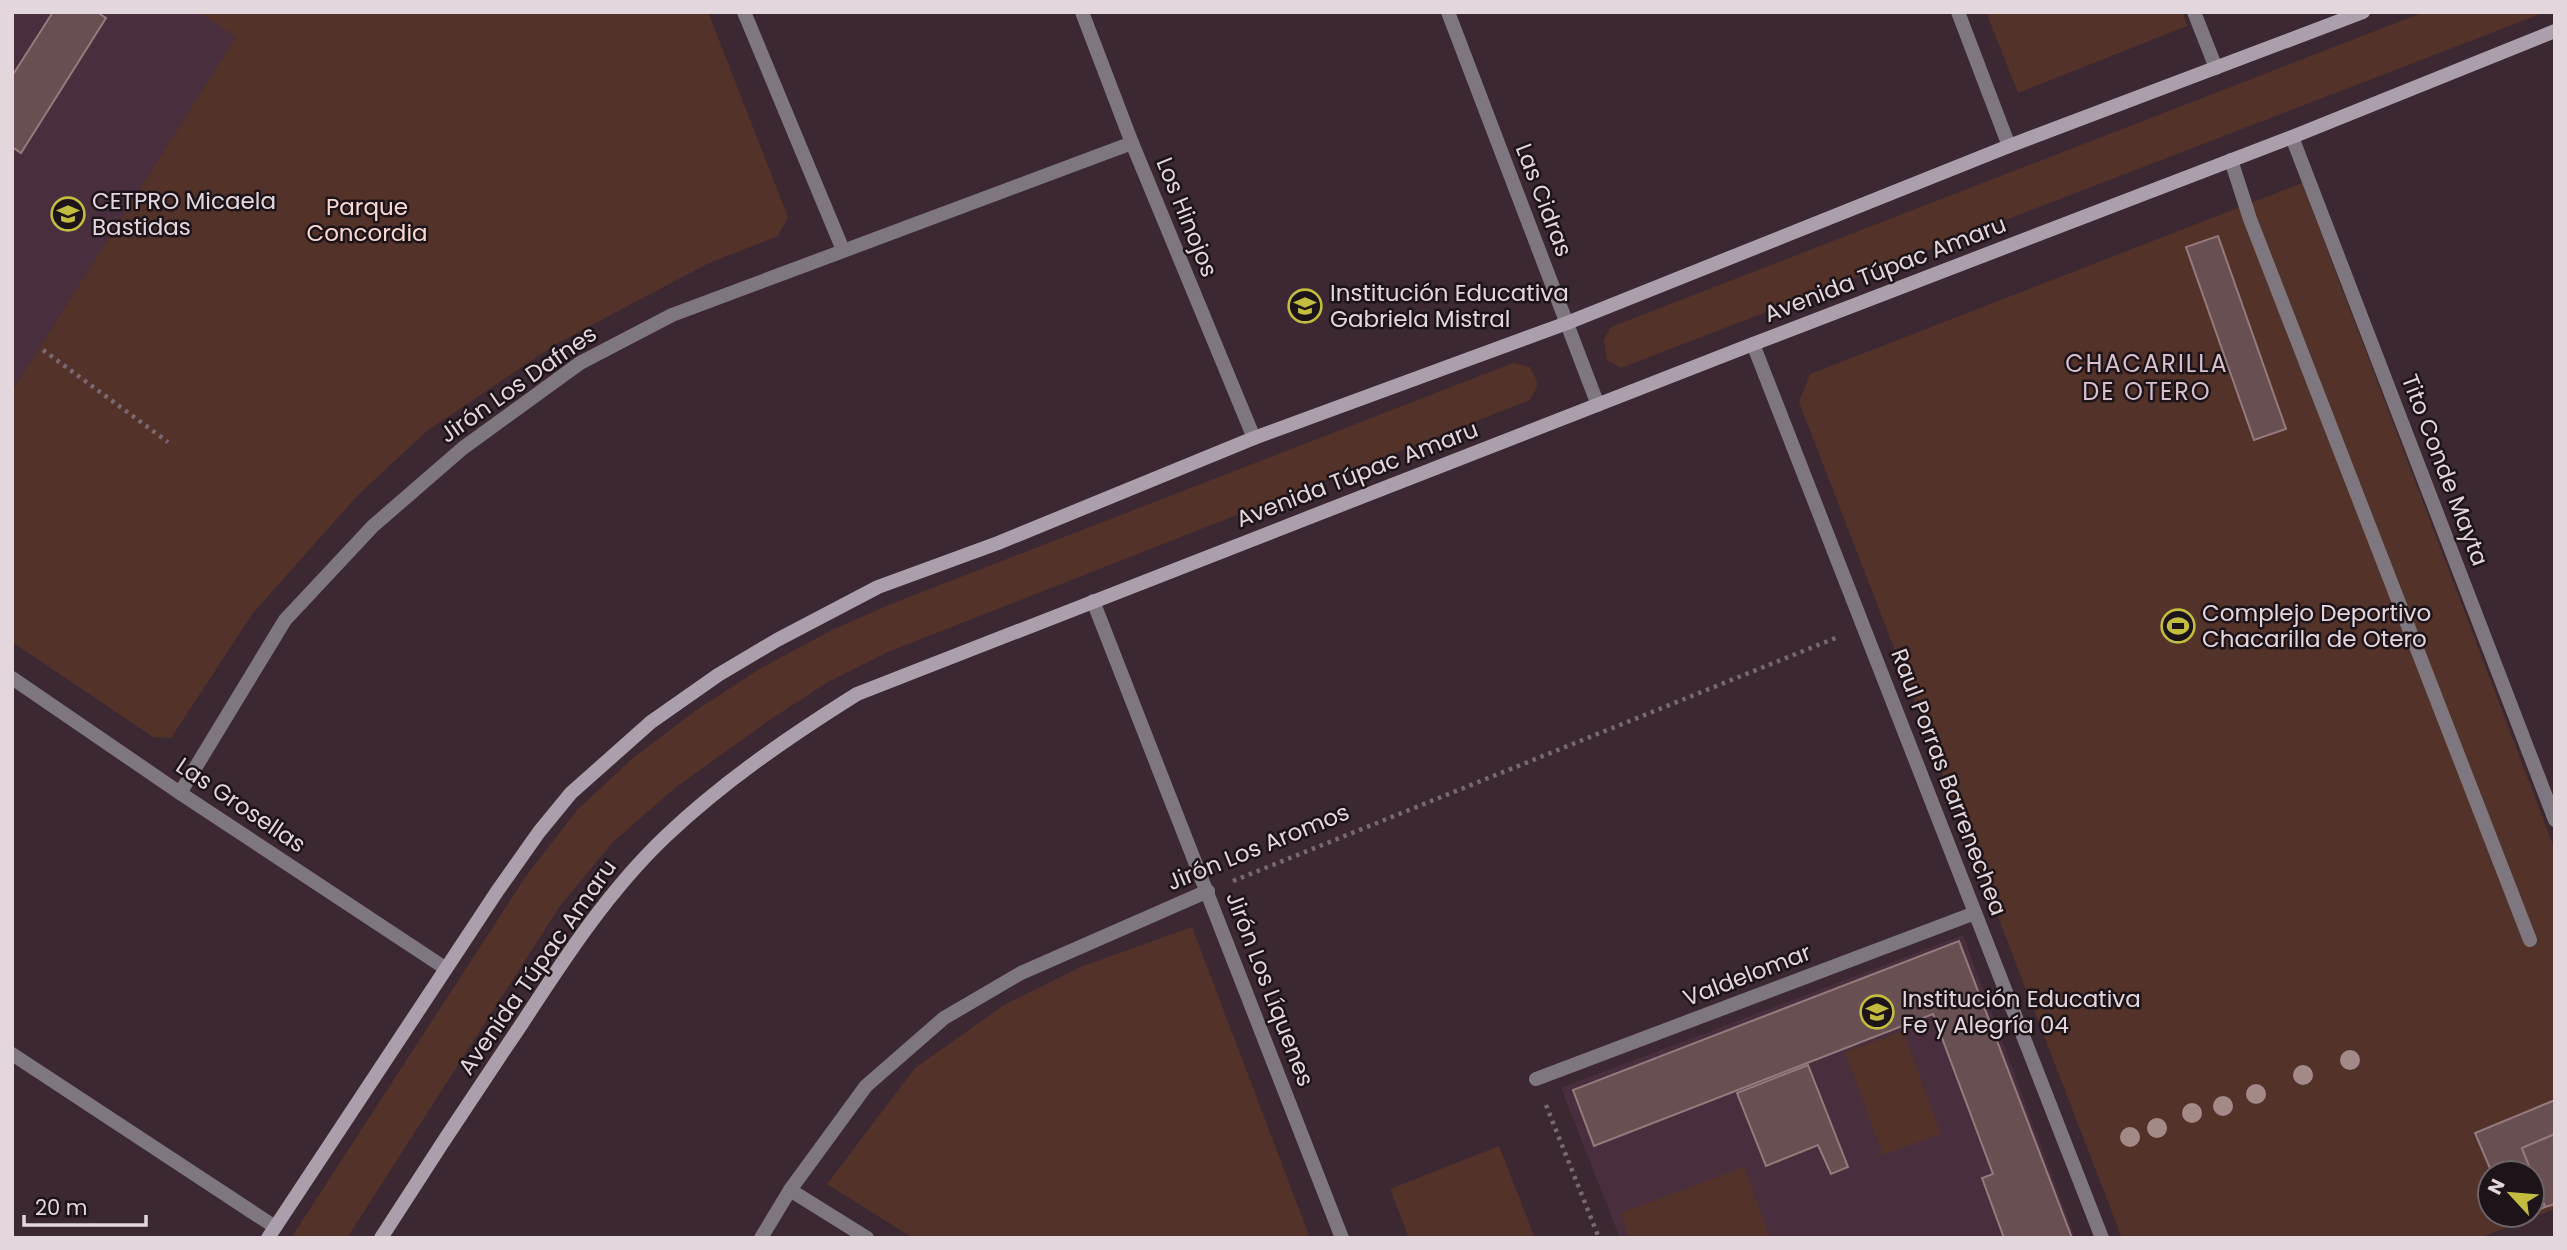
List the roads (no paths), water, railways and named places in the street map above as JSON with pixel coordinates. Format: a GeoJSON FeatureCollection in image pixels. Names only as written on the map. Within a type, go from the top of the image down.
{"type":"FeatureCollection","features":[{"type":"Feature","properties":{"kind":"main road"},"geometry":{"type":"LineString","coordinates":[[272,1233],[445,968],[539,832],[570,793],[650,722],[718,675],[878,587],[998,543],[1254,438],[1567,323],[2009,146],[2363,12]]}},
{"type":"Feature","properties":{"kind":"main road","name":"Avenida Túpac Amaru"},"geometry":{"type":"LineString","coordinates":[[381,1238],[560,965],[632,871],[719,789],[857,694],[2292,137],[2555,31]]}},
{"type":"Feature","properties":{"kind":"street"},"geometry":{"type":"LineString","coordinates":[[744,12],[843,250]]}},
{"type":"Feature","properties":{"kind":"street","name":"Los Hinojos"},"geometry":{"type":"LineString","coordinates":[[1082,12],[1132,143],[1254,438]]}},
{"type":"Feature","properties":{"kind":"street","name":"Las Cidras"},"geometry":{"type":"LineString","coordinates":[[1448,12],[1598,405]]}},
{"type":"Feature","properties":{"kind":"street"},"geometry":{"type":"LineString","coordinates":[[1958,12],[2009,146]]}},
{"type":"Feature","properties":{"kind":"street"},"geometry":{"type":"LineString","coordinates":[[2194,12],[2216,68]]}},
{"type":"Feature","properties":{"kind":"street","name":"Tito Conde Mayta"},"geometry":{"type":"LineString","coordinates":[[2292,137],[2555,820]]}},
{"type":"Feature","properties":{"kind":"street","name":"Jirón Los Dafnes"},"geometry":{"type":"LineString","coordinates":[[180,793],[285,620],[373,526],[463,448],[592,356],[672,315],[1132,143]]}},
{"type":"Feature","properties":{"kind":"street"},"geometry":{"type":"LineString","coordinates":[[2231,160],[2255,232],[2529,940]]}},
{"type":"Feature","properties":{"kind":"street","name":"Raul Porras Barrenechea"},"geometry":{"type":"LineString","coordinates":[[1753,344],[2102,1238]]}},
{"type":"Feature","properties":{"kind":"street","name":"Jirón Los Líquenes"},"geometry":{"type":"LineString","coordinates":[[1093,601],[1342,1238]]}},
{"type":"Feature","properties":{"kind":"street","name":"Las Grosellas"},"geometry":{"type":"LineString","coordinates":[[12,678],[445,968]]}},
{"type":"Feature","properties":{"kind":"street","name":"Jirón Los Aromos"},"geometry":{"type":"LineString","coordinates":[[761,1238],[790,1190],[866,1086],[944,1018],[1021,973],[1208,891]]}},
{"type":"Feature","properties":{"kind":"street","name":"Valdelomar"},"geometry":{"type":"LineString","coordinates":[[1536,1079],[1975,913]]}},
{"type":"Feature","properties":{"kind":"street"},"geometry":{"type":"LineString","coordinates":[[12,1054],[272,1233]]}},
{"type":"Feature","properties":{"kind":"street"},"geometry":{"type":"LineString","coordinates":[[790,1190],[867,1238]]}},
{"type":"Feature","properties":{"kind":"place","name":"CETPRO Micaela Bastidas"},"geometry":{"type":"Point","coordinates":[68,214]}},
{"type":"Feature","properties":{"kind":"place","name":"Institución Educativa Gabriela Mistral"},"geometry":{"type":"Point","coordinates":[1305,306]}},
{"type":"Feature","properties":{"kind":"place","name":"Complejo Deportivo Chacarilla de Otero"},"geometry":{"type":"Point","coordinates":[2178,626]}},
{"type":"Feature","properties":{"kind":"place","name":"Institución Educativa Fe y Alegría 04"},"geometry":{"type":"Point","coordinates":[1877,1012]}},
{"type":"Feature","properties":{"kind":"district","name":"CHACARILLA DE OTERO"},"geometry":{"type":"Point","coordinates":[2147,378]}},
{"type":"Feature","properties":{"kind":"park label","name":"Parque Concordia"},"geometry":{"type":"Point","coordinates":[367,220]}}]}
